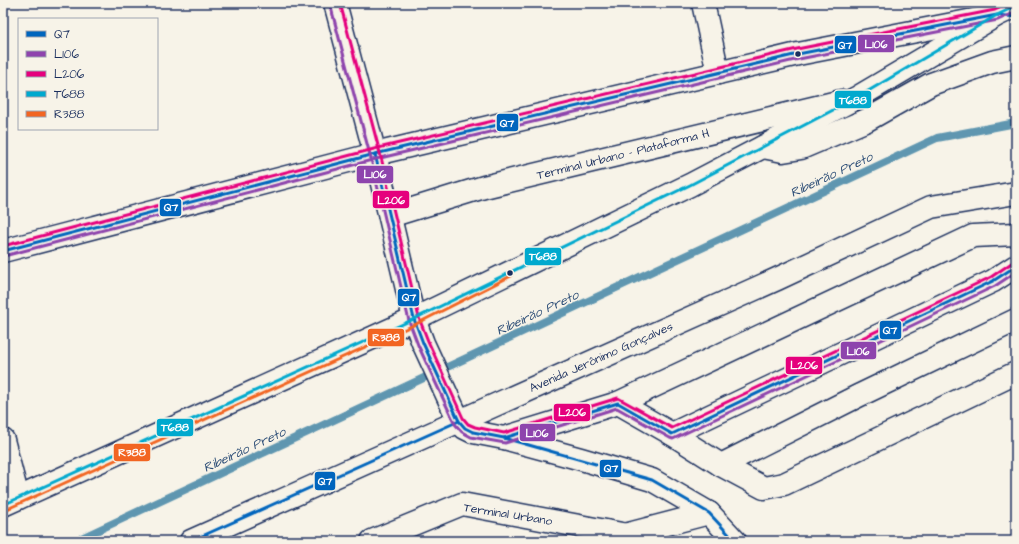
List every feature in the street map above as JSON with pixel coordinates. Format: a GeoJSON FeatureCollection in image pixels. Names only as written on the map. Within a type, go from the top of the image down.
{"type":"FeatureCollection","features":[{"type":"Feature","properties":{"kind":"main road"},"geometry":{"type":"LineString","coordinates":[[335,3],[375,154],[414,319],[423,343],[459,421],[473,432],[504,438],[652,480],[709,513],[735,541]]}},
{"type":"Feature","properties":{"kind":"main road"},"geometry":{"type":"LineString","coordinates":[[703,3],[718,73]]}},
{"type":"Feature","properties":{"kind":"main road"},"geometry":{"type":"LineString","coordinates":[[3,251],[375,154],[798,54],[1010,13]]}},
{"type":"Feature","properties":{"kind":"main road"},"geometry":{"type":"LineString","coordinates":[[3,440],[11,501],[414,319],[690,185],[858,97],[1010,13]]}},
{"type":"Feature","properties":{"kind":"main road"},"geometry":{"type":"LineString","coordinates":[[763,148],[783,151],[801,148],[867,120],[931,84],[992,62],[1016,57]]}},
{"type":"Feature","properties":{"kind":"main road","name":"Terminal Urbano - Plataforma H"},"geometry":{"type":"LineString","coordinates":[[390,216],[484,188],[858,97]]}},
{"type":"Feature","properties":{"kind":"main road","name":"Avenida Jerônimo Gonçalves"},"geometry":{"type":"LineString","coordinates":[[191,541],[777,279],[931,207],[1016,193]]}},
{"type":"Feature","properties":{"kind":"main road"},"geometry":{"type":"LineString","coordinates":[[504,438],[618,403],[973,236],[1016,234]]}},
{"type":"Feature","properties":{"kind":"main road"},"geometry":{"type":"LineString","coordinates":[[672,434],[993,281],[1016,266]]}},
{"type":"Feature","properties":{"kind":"main road"},"geometry":{"type":"LineString","coordinates":[[721,465],[858,396],[1016,320]]}},
{"type":"Feature","properties":{"kind":"main road"},"geometry":{"type":"LineString","coordinates":[[618,403],[672,434],[721,465],[764,488],[784,484],[1016,373]]}},
{"type":"Feature","properties":{"kind":"main road","name":"Terminal Urbano"},"geometry":{"type":"LineString","coordinates":[[372,541],[462,504],[627,535]]}},
{"type":"Feature","properties":{"kind":"main road"},"geometry":{"type":"LineString","coordinates":[[604,541],[709,513]]}},
{"type":"Feature","properties":{"kind":"waterway","name":"Ribeirão Preto"},"geometry":{"type":"LineString","coordinates":[[75,541],[937,138],[1016,123]]}},
{"type":"Feature","properties":{"kind":"transit line","name":"L206"},"geometry":{"type":"LineString","coordinates":[[340,3],[380,153],[419,318],[463,418],[468,424],[475,427],[504,433],[618,398],[672,428],[991,277],[1013,262]]}},
{"type":"Feature","properties":{"kind":"transit line","name":"L206"},"geometry":{"type":"LineString","coordinates":[[3,246],[374,149],[797,49],[995,10],[1011,3]]}},
{"type":"Feature","properties":{"kind":"transit line","name":"L106"},"geometry":{"type":"LineString","coordinates":[[330,4],[370,155],[409,321],[418,345],[455,424],[462,432],[471,437],[505,443],[617,408],[673,439],[995,286],[1016,272]]}},
{"type":"Feature","properties":{"kind":"transit line","name":"T688"},"geometry":{"type":"LineString","coordinates":[[3,505],[414,319],[690,185],[858,97],[997,15],[1016,6]]}},
{"type":"Feature","properties":{"kind":"transit line","name":"L106"},"geometry":{"type":"LineString","coordinates":[[4,256],[376,159],[799,59],[998,20],[1016,12]]}},
{"type":"Feature","properties":{"kind":"transit line","name":"Q7"},"geometry":{"type":"LineString","coordinates":[[3,251],[375,154],[798,54],[997,15],[1016,17]]}},
{"type":"Feature","properties":{"kind":"transit line","name":"Q7"},"geometry":{"type":"LineString","coordinates":[[375,154],[414,319],[423,343],[459,421],[465,428],[473,432],[504,438],[652,480],[709,513],[735,541]]}},
{"type":"Feature","properties":{"kind":"transit line","name":"Q7"},"geometry":{"type":"LineString","coordinates":[[504,438],[618,403],[672,434],[993,281],[1016,266]]}},
{"type":"Feature","properties":{"kind":"transit line","name":"R388"},"geometry":{"type":"LineString","coordinates":[[5,510],[416,324],[511,276]]}},
{"type":"Feature","properties":{"kind":"transit line","name":"Q7"},"geometry":{"type":"LineString","coordinates":[[191,541],[459,421]]}}]}
